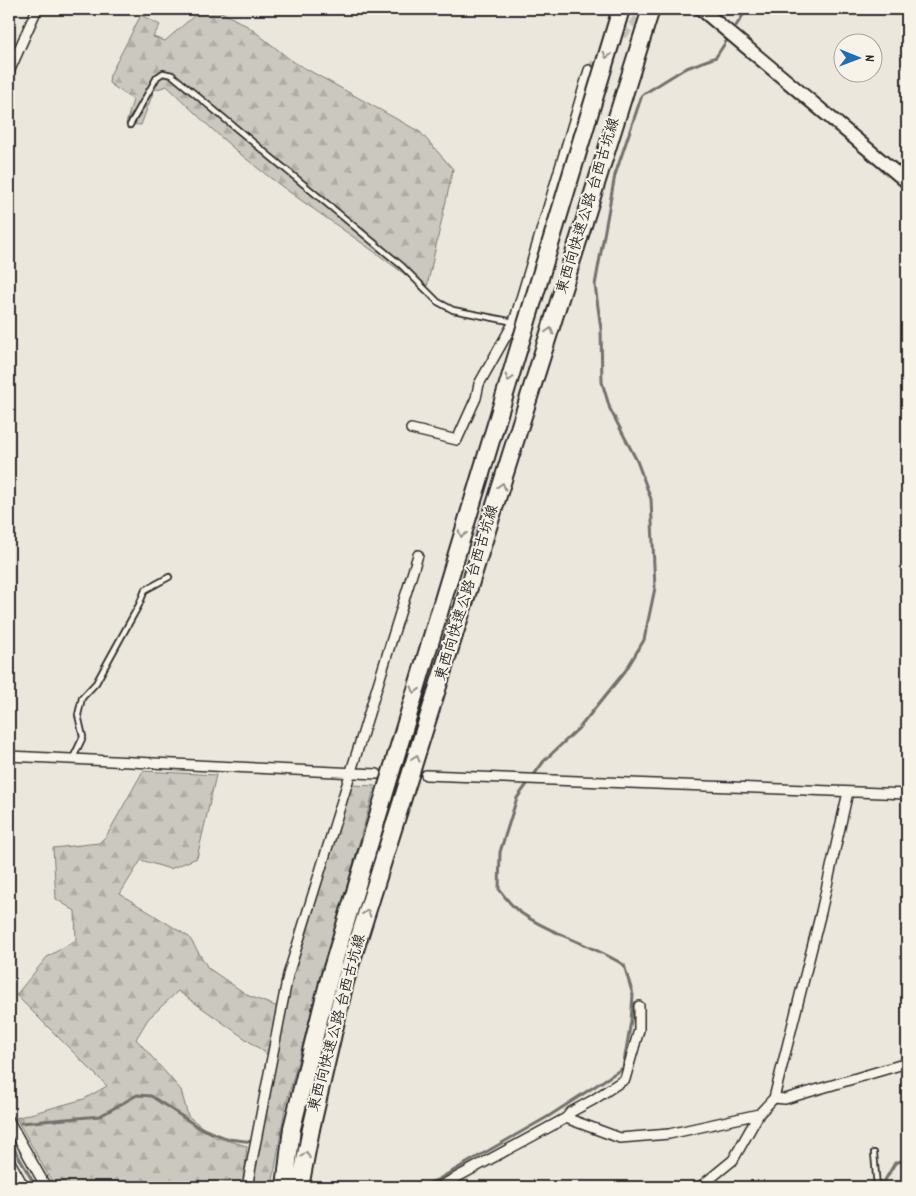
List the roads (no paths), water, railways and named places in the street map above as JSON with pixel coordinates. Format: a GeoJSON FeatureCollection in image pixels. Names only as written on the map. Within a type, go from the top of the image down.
{"type":"FeatureCollection","features":[{"type":"Feature","properties":{"kind":"highway","name":"東西向快速公路 台西古坑線"},"geometry":{"type":"LineString","coordinates":[[284,1187],[292,1128],[330,975],[621,9]]}},
{"type":"Feature","properties":{"kind":"highway","name":"東西向快速公路 台西古坑線"},"geometry":{"type":"LineString","coordinates":[[300,1185],[310,1129],[345,982],[651,9]]}},
{"type":"Feature","properties":{"kind":"street"},"geometry":{"type":"LineString","coordinates":[[9,72],[37,9]]}},
{"type":"Feature","properties":{"kind":"street"},"geometry":{"type":"LineString","coordinates":[[701,9],[907,182]]}},
{"type":"Feature","properties":{"kind":"street"},"geometry":{"type":"LineString","coordinates":[[411,429],[458,440],[476,398],[479,384],[514,322],[589,70]]}},
{"type":"Feature","properties":{"kind":"street"},"geometry":{"type":"LineString","coordinates":[[247,1187],[288,975],[418,555]]}},
{"type":"Feature","properties":{"kind":"street"},"geometry":{"type":"LineString","coordinates":[[9,756],[378,774]]}},
{"type":"Feature","properties":{"kind":"street"},"geometry":{"type":"LineString","coordinates":[[426,775],[907,794]]}},
{"type":"Feature","properties":{"kind":"street"},"geometry":{"type":"LineString","coordinates":[[700,1187],[733,1160],[759,1114],[774,1098],[821,912],[848,792]]}},
{"type":"Feature","properties":{"kind":"street"},"geometry":{"type":"LineString","coordinates":[[439,1187],[566,1118],[571,1112],[625,1079],[639,1030],[639,1006]]}},
{"type":"Feature","properties":{"kind":"street"},"geometry":{"type":"LineString","coordinates":[[774,1098],[785,1099],[907,1064]]}},
{"type":"Feature","properties":{"kind":"street"},"geometry":{"type":"LineString","coordinates":[[566,1118],[620,1138],[669,1134],[759,1114]]}},
{"type":"Feature","properties":{"kind":"street"},"geometry":{"type":"LineString","coordinates":[[9,1121],[46,1187]]}},
{"type":"Feature","properties":{"kind":"street"},"geometry":{"type":"LineString","coordinates":[[9,1160],[24,1187]]}},
{"type":"Feature","properties":{"kind":"lane"},"geometry":{"type":"LineString","coordinates":[[130,125],[157,77],[163,73],[172,74],[402,266],[438,302],[453,310],[514,322]]}},
{"type":"Feature","properties":{"kind":"lane"},"geometry":{"type":"LineString","coordinates":[[73,760],[83,737],[78,715],[82,698],[96,683],[139,605],[145,590],[169,576]]}},
{"type":"Feature","properties":{"kind":"lane"},"geometry":{"type":"LineString","coordinates":[[874,1153],[877,1187]]}},
{"type":"Feature","properties":{"kind":"waterway"},"geometry":{"type":"LineString","coordinates":[[732,32],[747,9]]}},
{"type":"Feature","properties":{"kind":"waterway"},"geometry":{"type":"LineString","coordinates":[[420,1187],[437,1180],[549,1116],[623,1068],[631,1021],[633,995],[624,965],[611,957],[542,926],[514,908],[499,889],[500,852],[517,798],[544,761],[580,727],[626,670],[644,640],[655,588],[651,499],[637,461],[610,409],[602,382],[601,329],[595,285],[615,175],[642,95],[684,69],[716,57],[729,37]]}},
{"type":"Feature","properties":{"kind":"waterway"},"geometry":{"type":"LineString","coordinates":[[21,1123],[100,1116],[137,1095],[151,1096],[198,1127],[228,1139],[254,1142]]}},
{"type":"Feature","properties":{"kind":"waterway"},"geometry":{"type":"LineString","coordinates":[[9,1140],[36,1187]]}},
{"type":"Feature","properties":{"kind":"waterway"},"geometry":{"type":"LineString","coordinates":[[881,1187],[895,1163],[907,1159]]}},
{"type":"Feature","properties":{"kind":"tunnel"},"geometry":{"type":"LineString","coordinates":[[613,45],[648,9]]}},
{"type":"Feature","properties":{"kind":"tunnel"},"geometry":{"type":"LineString","coordinates":[[589,70],[604,54]]}}]}
